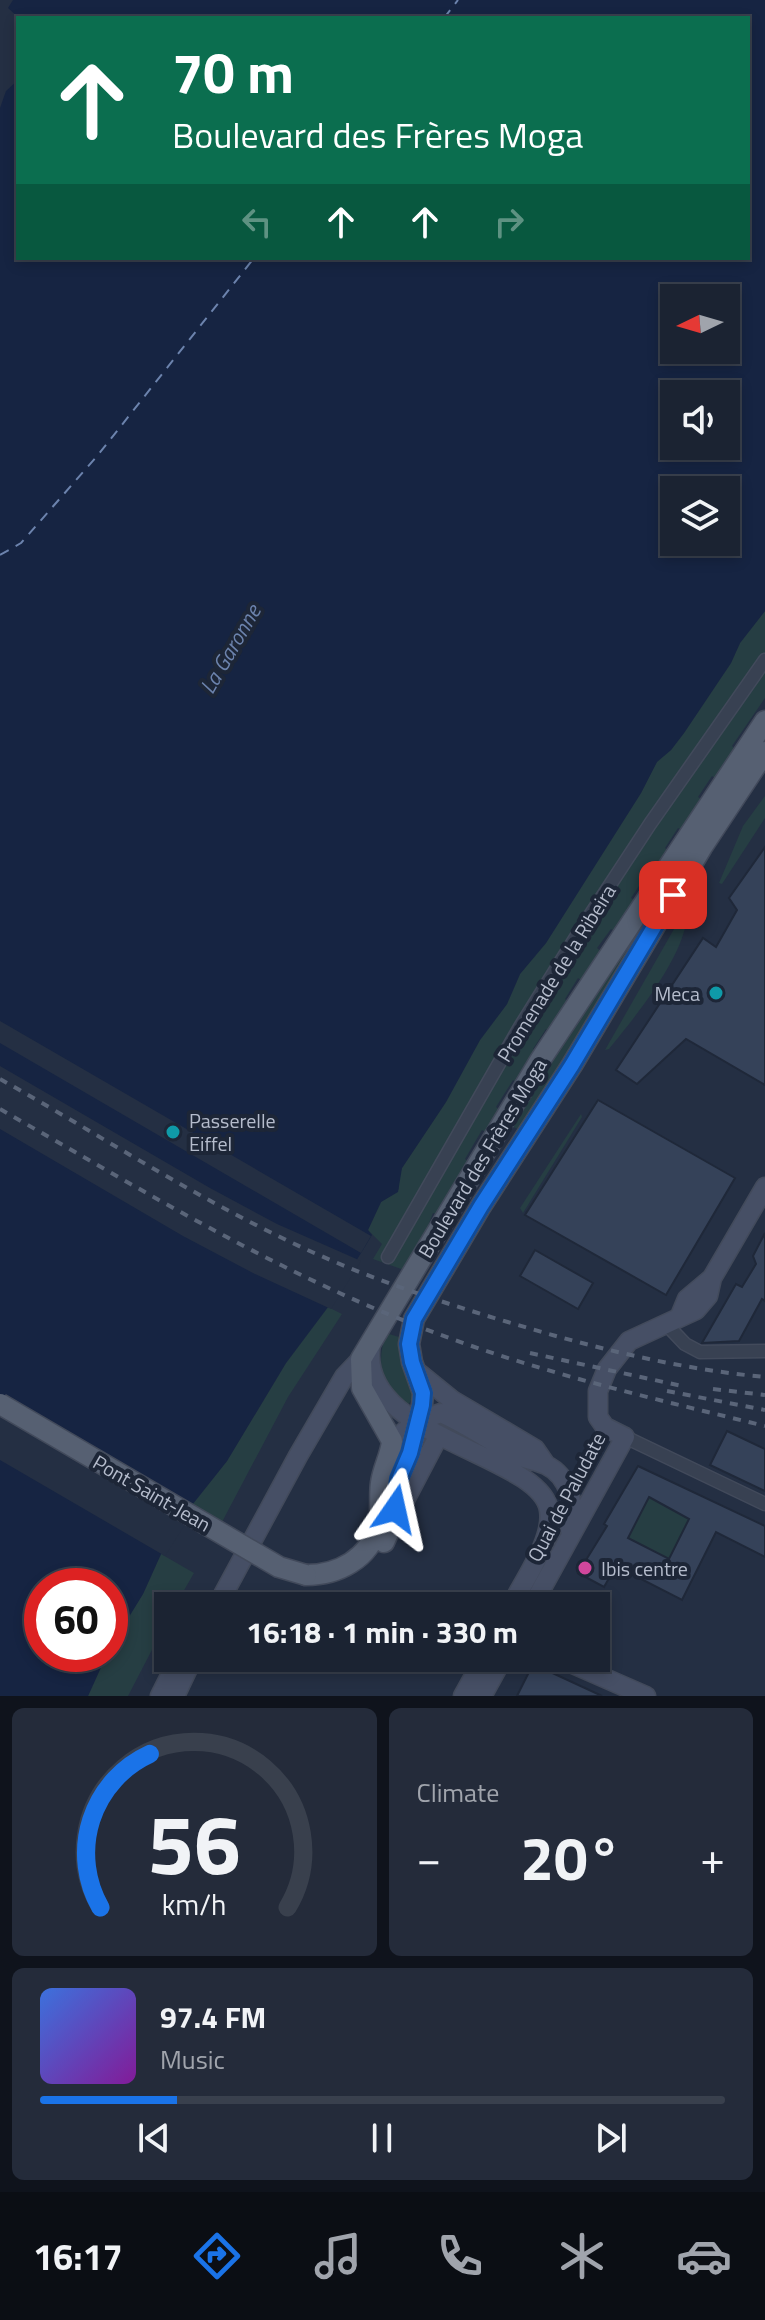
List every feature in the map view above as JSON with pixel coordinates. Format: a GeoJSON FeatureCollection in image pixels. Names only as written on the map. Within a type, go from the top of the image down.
{"type":"FeatureCollection","features":[{"type":"Feature","properties":{"kind":"main road","name":"Boulevard des Frères Moga"},"geometry":{"type":"LineString","coordinates":[[225,1592],[344,1377],[361,1359],[541,1059],[765,721]]}},
{"type":"Feature","properties":{"kind":"main road","name":"Boulevard des Frères Moga"},"geometry":{"type":"LineString","coordinates":[[392,1524],[399,1479],[410,1453],[423,1393],[409,1337],[414,1319],[481,1206],[572,1065],[702,847],[765,752]]}},
{"type":"Feature","properties":{"kind":"main road","name":"Quai de Paludate"},"geometry":{"type":"LineString","coordinates":[[540,1592],[568,1541],[633,1441],[605,1427],[598,1417],[596,1405],[601,1379],[629,1341],[673,1320],[687,1299],[712,1278],[765,1187]]}},
{"type":"Feature","properties":{"kind":"main road"},"geometry":{"type":"LineString","coordinates":[[305,1582],[324,1588],[362,1570],[383,1545],[439,1435],[391,1403],[379,1389],[371,1369],[371,1341]]}},
{"type":"Feature","properties":{"kind":"main road"},"geometry":{"type":"LineString","coordinates":[[361,1359],[362,1388],[392,1441]]}},
{"type":"Feature","properties":{"kind":"main road"},"geometry":{"type":"LineString","coordinates":[[415,1370],[452,1400],[535,1449],[570,1493],[573,1514],[568,1541]]}},
{"type":"Feature","properties":{"kind":"main road","name":"Pont Saint-Jean"},"geometry":{"type":"LineString","coordinates":[[0,1404],[305,1582]]}},
{"type":"Feature","properties":{"kind":"main road"},"geometry":{"type":"LineString","coordinates":[[305,1582],[342,1568],[368,1547],[378,1526],[382,1478],[392,1441],[418,1421],[441,1413],[526,1461],[546,1465]]}},
{"type":"Feature","properties":{"kind":"main road","name":"Pont Saint-Jean"},"geometry":{"type":"LineString","coordinates":[[0,1420],[273,1579],[305,1582]]}},
{"type":"Feature","properties":{"kind":"main road","name":"Quai de Paludate"},"geometry":{"type":"LineString","coordinates":[[439,1435],[520,1477],[545,1498],[549,1511],[548,1533],[518,1592]]}},
{"type":"Feature","properties":{"kind":"main road"},"geometry":{"type":"LineString","coordinates":[[212,1592],[258,1506],[298,1456]]}},
{"type":"Feature","properties":{"kind":"main road"},"geometry":{"type":"LineString","coordinates":[[160,1696],[172,1672]]}},
{"type":"Feature","properties":{"kind":"main road"},"geometry":{"type":"LineString","coordinates":[[175,1696],[186,1672]]}},
{"type":"Feature","properties":{"kind":"main road"},"geometry":{"type":"LineString","coordinates":[[463,1696],[476,1672]]}},
{"type":"Feature","properties":{"kind":"main road"},"geometry":{"type":"LineString","coordinates":[[482,1696],[495,1672]]}},
{"type":"Feature","properties":{"kind":"main road"},"geometry":{"type":"LineString","coordinates":[[591,1672],[646,1696]]}},
{"type":"Feature","properties":{"kind":"street","name":"Promenade de la Ribeira"},"geometry":{"type":"LineString","coordinates":[[388,1257],[520,1027],[575,939],[650,824],[765,660]]}},
{"type":"Feature","properties":{"kind":"street"},"geometry":{"type":"LineString","coordinates":[[673,1320],[685,1344],[700,1352],[765,1351]]}},
{"type":"Feature","properties":{"kind":"street"},"geometry":{"type":"LineString","coordinates":[[633,1441],[765,1504]]}},
{"type":"Feature","properties":{"kind":"green space"},"geometry":{"type":"Polygon","coordinates":[[[765,611],[765,698],[732,746],[737,751],[718,780],[712,776],[698,797],[704,801],[684,831],[678,828],[665,848],[670,852],[655,874],[649,871],[631,898],[636,901],[616,932],[611,929],[597,948],[602,952],[583,981],[578,978],[565,999],[569,1003],[551,1032],[546,1029],[533,1049],[538,1053],[518,1083],[513,1080],[496,1107],[501,1111],[487,1133],[482,1130],[465,1159],[470,1163],[440,1216],[433,1213],[423,1239],[404,1270],[373,1259],[382,1244],[368,1230],[381,1202],[399,1189],[398,1178],[402,1168],[446,1102],[480,1040],[507,1004],[520,974],[546,943],[641,793],[657,761],[671,750],[684,733],[731,663],[740,643],[765,611]]]}},
{"type":"Feature","properties":{"kind":"green space"},"geometry":{"type":"Polygon","coordinates":[[[765,796],[765,818],[722,884],[719,883],[743,826],[765,796]]]}},
{"type":"Feature","properties":{"kind":"green space"},"geometry":{"type":"Polygon","coordinates":[[[720,799],[522,1131],[511,1126],[513,1117],[720,799]]]}},
{"type":"Feature","properties":{"kind":"green space"},"geometry":{"type":"Polygon","coordinates":[[[687,914],[678,948],[669,966],[632,1020],[605,1050],[682,915],[687,914]]]}},
{"type":"Feature","properties":{"kind":"green space"},"geometry":{"type":"Polygon","coordinates":[[[581,1114],[582,1117],[523,1213],[520,1208],[581,1114]]]}},
{"type":"Feature","properties":{"kind":"green space"},"geometry":{"type":"Polygon","coordinates":[[[328,1307],[342,1314],[288,1397],[222,1522],[192,1505],[227,1461],[286,1363],[328,1307]]]}},
{"type":"Feature","properties":{"kind":"green space"},"geometry":{"type":"Polygon","coordinates":[[[386,1333],[402,1338],[403,1366],[412,1390],[408,1405],[391,1390],[383,1373],[381,1355],[386,1333]]]}},
{"type":"Feature","properties":{"kind":"green space"},"geometry":{"type":"Polygon","coordinates":[[[652,1495],[653,1499],[689,1519],[669,1559],[628,1538],[648,1500],[646,1496],[652,1495]]]}},
{"type":"Feature","properties":{"kind":"green space"},"geometry":{"type":"Polygon","coordinates":[[[161,1554],[194,1573],[183,1592],[154,1592],[154,1646],[128,1696],[88,1696],[99,1672],[128,1672],[128,1617],[143,1594],[161,1554]]]}},
{"type":"Feature","properties":{"kind":"water","name":"La Garonne"},"geometry":{"type":"Polygon","coordinates":[[[13,0],[765,0],[765,611],[740,643],[731,663],[684,733],[657,762],[641,793],[546,943],[520,974],[507,1004],[480,1040],[446,1102],[402,1168],[398,1192],[381,1202],[368,1230],[372,1235],[328,1307],[286,1363],[227,1461],[192,1505],[161,1554],[128,1619],[128,1568],[24,1568],[24,1672],[99,1672],[88,1696],[0,1696],[0,108],[6,91],[16,82],[16,260],[750,260],[750,16],[17,16],[8,8],[13,0]]]}},
{"type":"Feature","properties":{"kind":"pier","name":"Passerelle Eiffel"},"geometry":{"type":"Polygon","coordinates":[[[0,1021],[371,1236],[361,1253],[0,1043],[0,1021]]]}},
{"type":"Feature","properties":{"kind":"pier"},"geometry":{"type":"Polygon","coordinates":[[[0,1066],[210,1188],[277,1224],[361,1261],[331,1309],[183,1236],[0,1129],[0,1066]]]}},
{"type":"Feature","properties":{"kind":"pier"},"geometry":{"type":"Polygon","coordinates":[[[0,1394],[196,1507],[165,1556],[0,1460],[0,1394]]]}},
{"type":"Feature","properties":{"kind":"building","name":"Meca"},"geometry":{"type":"Polygon","coordinates":[[[765,847],[765,1085],[686,1039],[637,1084],[616,1070],[703,938],[716,947],[737,910],[729,898],[765,847]]]}},
{"type":"Feature","properties":{"kind":"building"},"geometry":{"type":"Polygon","coordinates":[[[598,1100],[735,1178],[666,1295],[525,1215],[598,1100]]]}},
{"type":"Feature","properties":{"kind":"building"},"geometry":{"type":"Polygon","coordinates":[[[765,1233],[765,1301],[762,1299],[739,1341],[702,1343],[736,1284],[742,1287],[756,1264],[753,1256],[765,1233]]]}},
{"type":"Feature","properties":{"kind":"building"},"geometry":{"type":"Polygon","coordinates":[[[535,1250],[593,1283],[578,1309],[520,1276],[535,1250]]]}},
{"type":"Feature","properties":{"kind":"building"},"geometry":{"type":"Polygon","coordinates":[[[727,1431],[765,1449],[765,1491],[710,1465],[727,1431]]]}},
{"type":"Feature","properties":{"kind":"building"},"geometry":{"type":"Polygon","coordinates":[[[638,1466],[765,1526],[765,1557],[716,1532],[682,1600],[616,1566],[604,1587],[578,1573],[607,1526],[604,1524],[638,1466]],[[649,1497],[628,1538],[669,1559],[689,1519],[649,1497]]]}},
{"type":"Feature","properties":{"kind":"building"},"geometry":{"type":"Polygon","coordinates":[[[529,1672],[550,1672],[602,1696],[517,1696],[529,1672]]]}},
{"type":"Feature","properties":{"kind":"ferry route"},"geometry":{"type":"LineString","coordinates":[[446,16],[458,0]]}},
{"type":"Feature","properties":{"kind":"ferry route"},"geometry":{"type":"LineString","coordinates":[[0,555],[21,543],[98,455],[252,260]]}},
{"type":"Feature","properties":{"kind":"railway"},"geometry":{"type":"LineString","coordinates":[[0,1079],[239,1216],[361,1273],[450,1304],[574,1341],[669,1363],[765,1377]]}},
{"type":"Feature","properties":{"kind":"railway"},"geometry":{"type":"LineString","coordinates":[[0,1109],[255,1252],[361,1303],[501,1356],[765,1426]]}},
{"type":"Feature","properties":{"kind":"railway"},"geometry":{"type":"LineString","coordinates":[[530,1353],[682,1386]]}},
{"type":"Feature","properties":{"kind":"railway"},"geometry":{"type":"LineString","coordinates":[[713,1389],[765,1395]]}},
{"type":"Feature","properties":{"kind":"railway"},"geometry":{"type":"LineString","coordinates":[[667,1391],[765,1410]]}},
{"type":"Feature","properties":{"kind":"place","name":"Meca"},"geometry":{"type":"Point","coordinates":[716,993]}},
{"type":"Feature","properties":{"kind":"place","name":"Passerelle Eiffel"},"geometry":{"type":"Point","coordinates":[173,1132]}},
{"type":"Feature","properties":{"kind":"place","name":"Ibis centre"},"geometry":{"type":"Point","coordinates":[585,1568]}},
{"type":"Feature","properties":{"kind":"route"},"geometry":{"type":"LineString","coordinates":[[395,1509],[399,1479],[410,1453],[422,1405],[423,1393],[409,1344],[414,1319],[481,1206],[598,1023],[673,895]]}}]}
